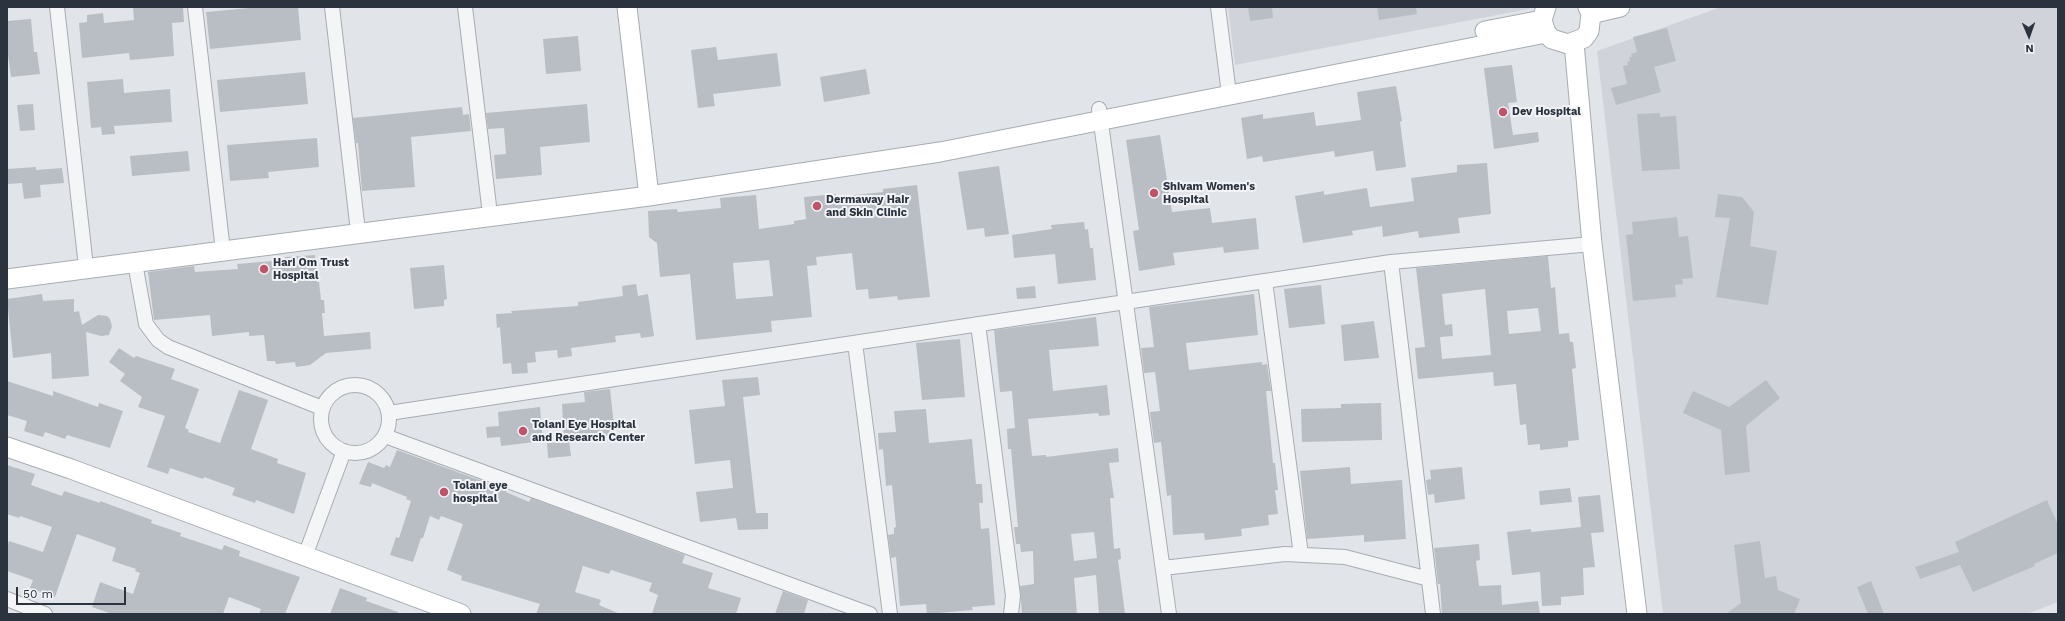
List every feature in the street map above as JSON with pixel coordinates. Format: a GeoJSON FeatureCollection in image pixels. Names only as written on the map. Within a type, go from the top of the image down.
{"type":"FeatureCollection","features":[{"type":"Feature","properties":{"kind":"main road"},"geometry":{"type":"LineString","coordinates":[[627,7],[649,191]]}},
{"type":"Feature","properties":{"kind":"main road"},"geometry":{"type":"LineString","coordinates":[[7,268],[85,258],[222,246],[649,191],[1100,114],[1228,89],[1545,20],[1552,39],[1560,43],[1574,42],[1584,38],[1589,31],[1590,11],[1620,7]]}},
{"type":"Feature","properties":{"kind":"main road"},"geometry":{"type":"LineString","coordinates":[[1574,42],[1592,244],[1637,614]]}},
{"type":"Feature","properties":{"kind":"main road"},"geometry":{"type":"LineString","coordinates":[[7,279],[135,263],[222,246],[357,223],[489,206],[649,191]]}},
{"type":"Feature","properties":{"kind":"main road"},"geometry":{"type":"LineString","coordinates":[[7,447],[71,469],[461,614]]}},
{"type":"Feature","properties":{"kind":"street"},"geometry":{"type":"LineString","coordinates":[[57,7],[85,258]]}},
{"type":"Feature","properties":{"kind":"street"},"geometry":{"type":"LineString","coordinates":[[195,7],[222,246]]}},
{"type":"Feature","properties":{"kind":"street"},"geometry":{"type":"LineString","coordinates":[[332,7],[357,223]]}},
{"type":"Feature","properties":{"kind":"street"},"geometry":{"type":"LineString","coordinates":[[465,7],[489,206]]}},
{"type":"Feature","properties":{"kind":"street"},"geometry":{"type":"LineString","coordinates":[[1218,7],[1228,89]]}},
{"type":"Feature","properties":{"kind":"street"},"geometry":{"type":"LineString","coordinates":[[1100,114],[1170,614]]}},
{"type":"Feature","properties":{"kind":"street"},"geometry":{"type":"LineString","coordinates":[[389,413],[1391,262],[1592,244]]}},
{"type":"Feature","properties":{"kind":"street"},"geometry":{"type":"LineString","coordinates":[[1391,262],[1433,614]]}},
{"type":"Feature","properties":{"kind":"street"},"geometry":{"type":"LineString","coordinates":[[135,263],[146,324],[158,340],[168,347],[322,408]]}},
{"type":"Feature","properties":{"kind":"street"},"geometry":{"type":"LineString","coordinates":[[1266,281],[1301,555]]}},
{"type":"Feature","properties":{"kind":"street"},"geometry":{"type":"LineString","coordinates":[[978,324],[1013,596],[1011,614]]}},
{"type":"Feature","properties":{"kind":"street"},"geometry":{"type":"LineString","coordinates":[[855,343],[890,614]]}},
{"type":"Feature","properties":{"kind":"street"},"geometry":{"type":"LineString","coordinates":[[354,384],[366,386],[378,393],[386,404],[389,413],[388,430],[385,436],[370,450],[356,453],[344,452],[331,443],[324,434],[320,420],[322,408],[330,395],[340,388],[354,384]]}},
{"type":"Feature","properties":{"kind":"street"},"geometry":{"type":"LineString","coordinates":[[385,436],[870,614]]}},
{"type":"Feature","properties":{"kind":"street"},"geometry":{"type":"LineString","coordinates":[[305,556],[344,452]]}},
{"type":"Feature","properties":{"kind":"street"},"geometry":{"type":"LineString","coordinates":[[1163,568],[1285,554],[1345,557],[1429,579]]}},
{"type":"Feature","properties":{"kind":"street"},"geometry":{"type":"LineString","coordinates":[[7,599],[45,614]]}},
{"type":"Feature","properties":{"kind":"shaded area"},"geometry":{"type":"Polygon","coordinates":[[[1228,7],[1530,7],[1529,9],[1235,65],[1228,7]]]}},
{"type":"Feature","properties":{"kind":"shaded area"},"geometry":{"type":"Polygon","coordinates":[[[1721,7],[2058,7],[2058,602],[2027,614],[1663,614],[1597,51],[1721,7]]]}},
{"type":"Feature","properties":{"kind":"building"},"geometry":{"type":"Polygon","coordinates":[[[133,7],[183,7],[184,22],[172,23],[174,56],[130,60],[129,53],[82,58],[79,23],[87,22],[87,15],[103,13],[104,23],[134,20],[133,7]]]}},
{"type":"Feature","properties":{"kind":"building"},"geometry":{"type":"Polygon","coordinates":[[[260,7],[298,7],[301,40],[210,49],[206,12],[260,7]]]}},
{"type":"Feature","properties":{"kind":"building"},"geometry":{"type":"Polygon","coordinates":[[[1248,7],[1272,7],[1273,18],[1250,21],[1248,7]]]}},
{"type":"Feature","properties":{"kind":"building"},"geometry":{"type":"Polygon","coordinates":[[[1377,7],[1416,7],[1417,14],[1379,20],[1377,7]]]}},
{"type":"Feature","properties":{"kind":"building"},"geometry":{"type":"Polygon","coordinates":[[[31,19],[34,52],[37,52],[40,74],[11,77],[7,48],[7,21],[31,19]]]}},
{"type":"Feature","properties":{"kind":"building"},"geometry":{"type":"Polygon","coordinates":[[[1667,28],[1676,61],[1654,67],[1661,92],[1616,105],[1611,88],[1627,84],[1623,66],[1628,65],[1627,62],[1630,61],[1629,57],[1632,57],[1631,54],[1637,52],[1633,37],[1667,28]]]}},
{"type":"Feature","properties":{"kind":"building"},"geometry":{"type":"Polygon","coordinates":[[[578,36],[581,71],[546,74],[543,39],[578,36]]]}},
{"type":"Feature","properties":{"kind":"building"},"geometry":{"type":"Polygon","coordinates":[[[716,47],[718,60],[777,53],[781,86],[713,94],[715,106],[698,108],[691,50],[716,47]]]}},
{"type":"Feature","properties":{"kind":"building"},"geometry":{"type":"Polygon","coordinates":[[[1512,65],[1517,102],[1508,103],[1513,135],[1538,132],[1539,142],[1494,149],[1484,68],[1512,65]]]}},
{"type":"Feature","properties":{"kind":"building"},"geometry":{"type":"Polygon","coordinates":[[[866,69],[870,94],[824,102],[820,77],[866,69]]]}},
{"type":"Feature","properties":{"kind":"building"},"geometry":{"type":"Polygon","coordinates":[[[305,72],[308,104],[220,112],[217,80],[305,72]]]}},
{"type":"Feature","properties":{"kind":"building"},"geometry":{"type":"Polygon","coordinates":[[[123,79],[124,93],[170,89],[172,122],[114,126],[115,134],[102,135],[101,127],[91,128],[87,82],[123,79]]]}},
{"type":"Feature","properties":{"kind":"building"},"geometry":{"type":"Polygon","coordinates":[[[1396,86],[1402,121],[1400,122],[1406,167],[1376,171],[1373,151],[1335,157],[1334,151],[1263,162],[1262,156],[1247,159],[1241,118],[1263,114],[1263,119],[1314,112],[1316,126],[1361,120],[1357,92],[1396,86]]]}},
{"type":"Feature","properties":{"kind":"building"},"geometry":{"type":"Polygon","coordinates":[[[33,104],[35,130],[20,131],[17,105],[33,104]]]}},
{"type":"Feature","properties":{"kind":"building"},"geometry":{"type":"Polygon","coordinates":[[[587,104],[590,142],[540,147],[542,175],[496,179],[494,155],[506,154],[504,128],[488,129],[486,113],[587,104]]]}},
{"type":"Feature","properties":{"kind":"building"},"geometry":{"type":"Polygon","coordinates":[[[462,107],[463,115],[469,114],[471,131],[411,137],[415,187],[362,191],[358,143],[356,143],[353,118],[462,107]]]}},
{"type":"Feature","properties":{"kind":"building"},"geometry":{"type":"Polygon","coordinates":[[[1660,113],[1660,117],[1676,116],[1680,169],[1642,171],[1637,114],[1660,113]]]}},
{"type":"Feature","properties":{"kind":"building"},"geometry":{"type":"Polygon","coordinates":[[[1160,135],[1172,212],[1210,208],[1212,223],[1256,218],[1259,249],[1224,253],[1223,247],[1173,253],[1175,265],[1139,271],[1133,231],[1139,230],[1126,140],[1160,135]]]}},
{"type":"Feature","properties":{"kind":"building"},"geometry":{"type":"Polygon","coordinates":[[[317,138],[319,167],[268,172],[269,178],[230,181],[227,145],[317,138]]]}},
{"type":"Feature","properties":{"kind":"building"},"geometry":{"type":"Polygon","coordinates":[[[188,151],[190,171],[132,176],[130,156],[188,151]]]}},
{"type":"Feature","properties":{"kind":"building"},"geometry":{"type":"Polygon","coordinates":[[[1487,163],[1491,214],[1458,218],[1460,233],[1419,238],[1418,231],[1383,237],[1382,226],[1352,231],[1353,235],[1303,243],[1295,196],[1324,191],[1324,195],[1367,188],[1370,207],[1414,201],[1411,178],[1457,172],[1457,165],[1487,163]]]}},
{"type":"Feature","properties":{"kind":"building"},"geometry":{"type":"Polygon","coordinates":[[[999,166],[1009,234],[985,237],[984,228],[967,230],[958,172],[999,166]]]}},
{"type":"Feature","properties":{"kind":"building"},"geometry":{"type":"Polygon","coordinates":[[[36,167],[36,170],[62,168],[64,183],[40,185],[41,197],[24,199],[22,183],[8,184],[7,169],[36,167]]]}},
{"type":"Feature","properties":{"kind":"building"},"geometry":{"type":"Polygon","coordinates":[[[917,185],[930,297],[898,300],[897,296],[869,299],[868,289],[856,290],[852,253],[816,257],[817,265],[807,266],[812,317],[771,321],[772,332],[696,340],[690,274],[660,277],[657,243],[649,237],[648,211],[677,209],[678,212],[721,208],[720,198],[756,195],[759,229],[794,224],[794,221],[806,219],[804,197],[836,194],[836,197],[883,192],[883,189],[917,185]],[[769,260],[733,263],[736,299],[773,296],[769,260]]]}},
{"type":"Feature","properties":{"kind":"building"},"geometry":{"type":"Polygon","coordinates":[[[1718,194],[1742,197],[1754,212],[1750,246],[1777,251],[1768,305],[1716,297],[1730,218],[1715,217],[1718,194]]]}},
{"type":"Feature","properties":{"kind":"building"},"geometry":{"type":"Polygon","coordinates":[[[1677,217],[1679,237],[1688,236],[1693,278],[1682,279],[1683,284],[1675,285],[1676,297],[1633,301],[1626,235],[1633,234],[1632,222],[1677,217]]]}},
{"type":"Feature","properties":{"kind":"building"},"geometry":{"type":"Polygon","coordinates":[[[1084,222],[1085,230],[1088,229],[1090,248],[1093,248],[1096,280],[1058,284],[1055,254],[1014,258],[1012,235],[1052,229],[1051,225],[1084,222]]]}},
{"type":"Feature","properties":{"kind":"building"},"geometry":{"type":"Polygon","coordinates":[[[315,255],[317,282],[319,282],[321,300],[324,300],[325,313],[322,313],[324,336],[370,332],[371,349],[326,353],[310,365],[296,367],[295,362],[276,364],[275,361],[267,361],[264,335],[249,336],[249,332],[212,336],[210,315],[154,320],[148,272],[194,266],[195,272],[238,269],[237,264],[285,260],[285,257],[315,255]]]}},
{"type":"Feature","properties":{"kind":"building"},"geometry":{"type":"Polygon","coordinates":[[[1548,256],[1551,288],[1555,287],[1559,334],[1569,333],[1570,342],[1573,342],[1576,368],[1572,369],[1579,440],[1568,441],[1568,447],[1540,450],[1540,444],[1528,445],[1526,424],[1520,425],[1516,384],[1494,386],[1493,372],[1418,379],[1415,348],[1425,347],[1416,268],[1548,256]],[[1485,289],[1442,294],[1445,325],[1452,324],[1453,336],[1440,337],[1442,359],[1491,355],[1485,289]],[[1538,308],[1507,311],[1509,334],[1541,331],[1538,308]]]}},
{"type":"Feature","properties":{"kind":"building"},"geometry":{"type":"Polygon","coordinates":[[[444,265],[447,299],[444,300],[444,306],[414,309],[410,268],[444,265]]]}},
{"type":"Feature","properties":{"kind":"building"},"geometry":{"type":"Polygon","coordinates":[[[636,284],[638,296],[648,294],[654,336],[641,338],[640,333],[615,336],[616,342],[571,348],[572,356],[558,358],[557,350],[535,352],[536,362],[527,363],[528,373],[512,374],[511,363],[503,364],[500,327],[497,328],[496,314],[512,313],[511,311],[578,306],[578,302],[623,296],[622,286],[636,284]]]}},
{"type":"Feature","properties":{"kind":"building"},"geometry":{"type":"Polygon","coordinates":[[[1321,285],[1325,324],[1289,328],[1284,289],[1321,285]]]}},
{"type":"Feature","properties":{"kind":"building"},"geometry":{"type":"Polygon","coordinates":[[[1035,286],[1036,298],[1017,299],[1016,288],[1035,286]]]}},
{"type":"Feature","properties":{"kind":"building"},"geometry":{"type":"Polygon","coordinates":[[[42,294],[43,301],[74,299],[74,312],[79,311],[82,325],[98,315],[107,316],[110,319],[112,326],[109,335],[101,336],[86,332],[89,376],[52,379],[51,353],[13,358],[7,299],[42,294]]]}},
{"type":"Feature","properties":{"kind":"building"},"geometry":{"type":"Polygon","coordinates":[[[1254,294],[1258,335],[1186,343],[1189,370],[1262,362],[1262,365],[1267,364],[1271,391],[1266,391],[1273,463],[1275,463],[1278,490],[1275,490],[1278,514],[1268,515],[1269,525],[1241,529],[1242,536],[1205,540],[1204,533],[1173,535],[1171,495],[1167,496],[1161,442],[1154,443],[1150,412],[1160,411],[1155,372],[1144,373],[1141,348],[1154,347],[1149,307],[1254,294]]]}},
{"type":"Feature","properties":{"kind":"building"},"geometry":{"type":"Polygon","coordinates":[[[1096,317],[1099,346],[1049,350],[1053,391],[1107,385],[1110,415],[1099,416],[1098,413],[1028,419],[1032,456],[1046,455],[1046,457],[1118,448],[1119,462],[1109,463],[1114,498],[1110,498],[1114,549],[1120,548],[1121,559],[1118,560],[1125,614],[1099,614],[1096,575],[1074,578],[1077,614],[1022,614],[1020,586],[1034,584],[1033,551],[1021,552],[1020,544],[1016,544],[1014,527],[1018,527],[1011,449],[1008,449],[1007,429],[1015,428],[1012,391],[1000,392],[994,330],[1096,317]],[[1094,532],[1071,534],[1074,561],[1097,558],[1094,532]]]}},
{"type":"Feature","properties":{"kind":"building"},"geometry":{"type":"Polygon","coordinates":[[[1374,321],[1379,358],[1344,361],[1341,325],[1374,321]]]}},
{"type":"Feature","properties":{"kind":"building"},"geometry":{"type":"Polygon","coordinates":[[[960,339],[965,397],[922,400],[916,343],[960,339]]]}},
{"type":"Feature","properties":{"kind":"building"},"geometry":{"type":"Polygon","coordinates":[[[119,348],[134,358],[136,356],[175,369],[171,379],[199,389],[185,428],[189,430],[188,432],[220,443],[239,390],[268,400],[251,449],[278,459],[277,463],[306,473],[294,514],[256,500],[255,503],[232,495],[235,488],[204,477],[203,479],[170,468],[168,474],[147,467],[165,416],[138,407],[142,397],[120,381],[125,374],[109,362],[119,348]]]}},
{"type":"Feature","properties":{"kind":"building"},"geometry":{"type":"Polygon","coordinates":[[[758,377],[760,395],[743,397],[756,513],[768,513],[768,529],[738,530],[736,518],[700,522],[696,492],[733,488],[730,460],[695,464],[689,410],[725,406],[722,380],[758,377]]]}},
{"type":"Feature","properties":{"kind":"building"},"geometry":{"type":"Polygon","coordinates":[[[1766,380],[1780,398],[1746,426],[1750,472],[1725,475],[1721,430],[1683,413],[1693,391],[1729,407],[1766,380]]]}},
{"type":"Feature","properties":{"kind":"building"},"geometry":{"type":"Polygon","coordinates":[[[7,381],[53,396],[53,391],[98,407],[99,403],[123,411],[110,448],[67,435],[65,439],[45,432],[43,437],[24,431],[27,421],[7,415],[7,381]]]}},
{"type":"Feature","properties":{"kind":"building"},"geometry":{"type":"Polygon","coordinates":[[[610,389],[615,435],[564,441],[562,404],[585,402],[584,392],[610,389]]]}},
{"type":"Feature","properties":{"kind":"building"},"geometry":{"type":"Polygon","coordinates":[[[1381,403],[1382,440],[1302,442],[1301,409],[1341,408],[1341,404],[1381,403]]]}},
{"type":"Feature","properties":{"kind":"building"},"geometry":{"type":"Polygon","coordinates":[[[540,407],[543,441],[501,446],[500,437],[487,438],[486,427],[499,426],[498,412],[540,407]]]}},
{"type":"Feature","properties":{"kind":"building"},"geometry":{"type":"Polygon","coordinates":[[[926,409],[929,443],[972,439],[976,484],[982,484],[983,503],[979,503],[981,529],[989,528],[995,605],[972,607],[973,610],[927,614],[926,604],[900,606],[896,557],[891,558],[888,535],[894,534],[894,528],[896,527],[892,485],[886,486],[883,449],[879,450],[878,433],[896,432],[894,411],[926,409]]]}},
{"type":"Feature","properties":{"kind":"building"},"geometry":{"type":"Polygon","coordinates":[[[569,441],[571,456],[548,458],[547,443],[569,441]]]}},
{"type":"Feature","properties":{"kind":"building"},"geometry":{"type":"Polygon","coordinates":[[[397,450],[507,490],[506,492],[529,502],[531,498],[685,555],[682,563],[713,573],[708,588],[741,598],[736,614],[652,614],[658,595],[649,591],[652,583],[611,570],[609,574],[583,566],[575,592],[601,600],[599,605],[620,614],[536,614],[540,604],[461,580],[462,576],[447,570],[463,524],[441,516],[439,520],[430,516],[413,562],[390,555],[396,537],[399,538],[411,501],[406,499],[407,497],[372,483],[371,487],[359,484],[368,462],[384,468],[386,465],[390,467],[397,450]]]}},
{"type":"Feature","properties":{"kind":"building"},"geometry":{"type":"Polygon","coordinates":[[[7,465],[35,474],[31,485],[62,496],[64,491],[100,503],[100,501],[152,520],[151,523],[181,533],[180,536],[222,550],[224,545],[240,551],[239,556],[300,577],[285,614],[259,614],[261,609],[229,597],[223,614],[112,614],[92,607],[100,582],[133,594],[140,573],[135,571],[136,569],[112,561],[116,548],[77,534],[55,597],[30,588],[33,580],[7,571],[7,547],[9,541],[43,552],[52,527],[20,516],[19,518],[7,514],[7,465]]]}},
{"type":"Feature","properties":{"kind":"building"},"geometry":{"type":"Polygon","coordinates":[[[1350,467],[1351,484],[1402,480],[1406,539],[1364,542],[1364,535],[1307,539],[1300,471],[1350,467]]]}},
{"type":"Feature","properties":{"kind":"building"},"geometry":{"type":"Polygon","coordinates":[[[1462,467],[1465,499],[1435,503],[1434,494],[1428,495],[1426,480],[1431,479],[1430,470],[1462,467]]]}},
{"type":"Feature","properties":{"kind":"building"},"geometry":{"type":"Polygon","coordinates":[[[1570,488],[1572,502],[1540,505],[1539,491],[1570,488]]]}},
{"type":"Feature","properties":{"kind":"building"},"geometry":{"type":"Polygon","coordinates":[[[1600,495],[1604,532],[1591,533],[1595,567],[1583,568],[1584,595],[1561,597],[1561,605],[1542,606],[1540,572],[1512,575],[1507,532],[1531,529],[1531,532],[1581,527],[1578,497],[1600,495]]]}},
{"type":"Feature","properties":{"kind":"building"},"geometry":{"type":"Polygon","coordinates":[[[2047,500],[2058,525],[2058,553],[2034,564],[2035,566],[1973,592],[1960,565],[1920,579],[1915,567],[1959,552],[1955,542],[2047,500]]]}},
{"type":"Feature","properties":{"kind":"building"},"geometry":{"type":"Polygon","coordinates":[[[1760,541],[1765,578],[1776,576],[1778,590],[1800,599],[1794,614],[1726,614],[1741,603],[1734,545],[1760,541]]]}},
{"type":"Feature","properties":{"kind":"building"},"geometry":{"type":"Polygon","coordinates":[[[1479,544],[1480,560],[1476,561],[1479,586],[1501,585],[1502,605],[1538,601],[1540,614],[1442,614],[1440,584],[1438,584],[1434,548],[1479,544]]]}},
{"type":"Feature","properties":{"kind":"building"},"geometry":{"type":"Polygon","coordinates":[[[1871,581],[1884,614],[1868,614],[1857,587],[1871,581]]]}},
{"type":"Feature","properties":{"kind":"building"},"geometry":{"type":"Polygon","coordinates":[[[340,588],[367,598],[366,601],[398,612],[398,614],[330,614],[340,588]]]}},
{"type":"Feature","properties":{"kind":"building"},"geometry":{"type":"Polygon","coordinates":[[[783,591],[808,600],[804,614],[775,614],[783,591]]]}},
{"type":"Feature","properties":{"kind":"place","name":"Dev Hospital"},"geometry":{"type":"Point","coordinates":[1503,112]}},
{"type":"Feature","properties":{"kind":"place","name":"Shivam Women's Hospital"},"geometry":{"type":"Point","coordinates":[1154,193]}},
{"type":"Feature","properties":{"kind":"place","name":"Dermaway Hair and Skin Clinic"},"geometry":{"type":"Point","coordinates":[817,206]}},
{"type":"Feature","properties":{"kind":"place","name":"Hari Om Trust Hospital"},"geometry":{"type":"Point","coordinates":[264,269]}},
{"type":"Feature","properties":{"kind":"place","name":"Tolani Eye Hospital and Research Center"},"geometry":{"type":"Point","coordinates":[523,431]}},
{"type":"Feature","properties":{"kind":"place","name":"Tolani eye hospital"},"geometry":{"type":"Point","coordinates":[444,492]}}]}
